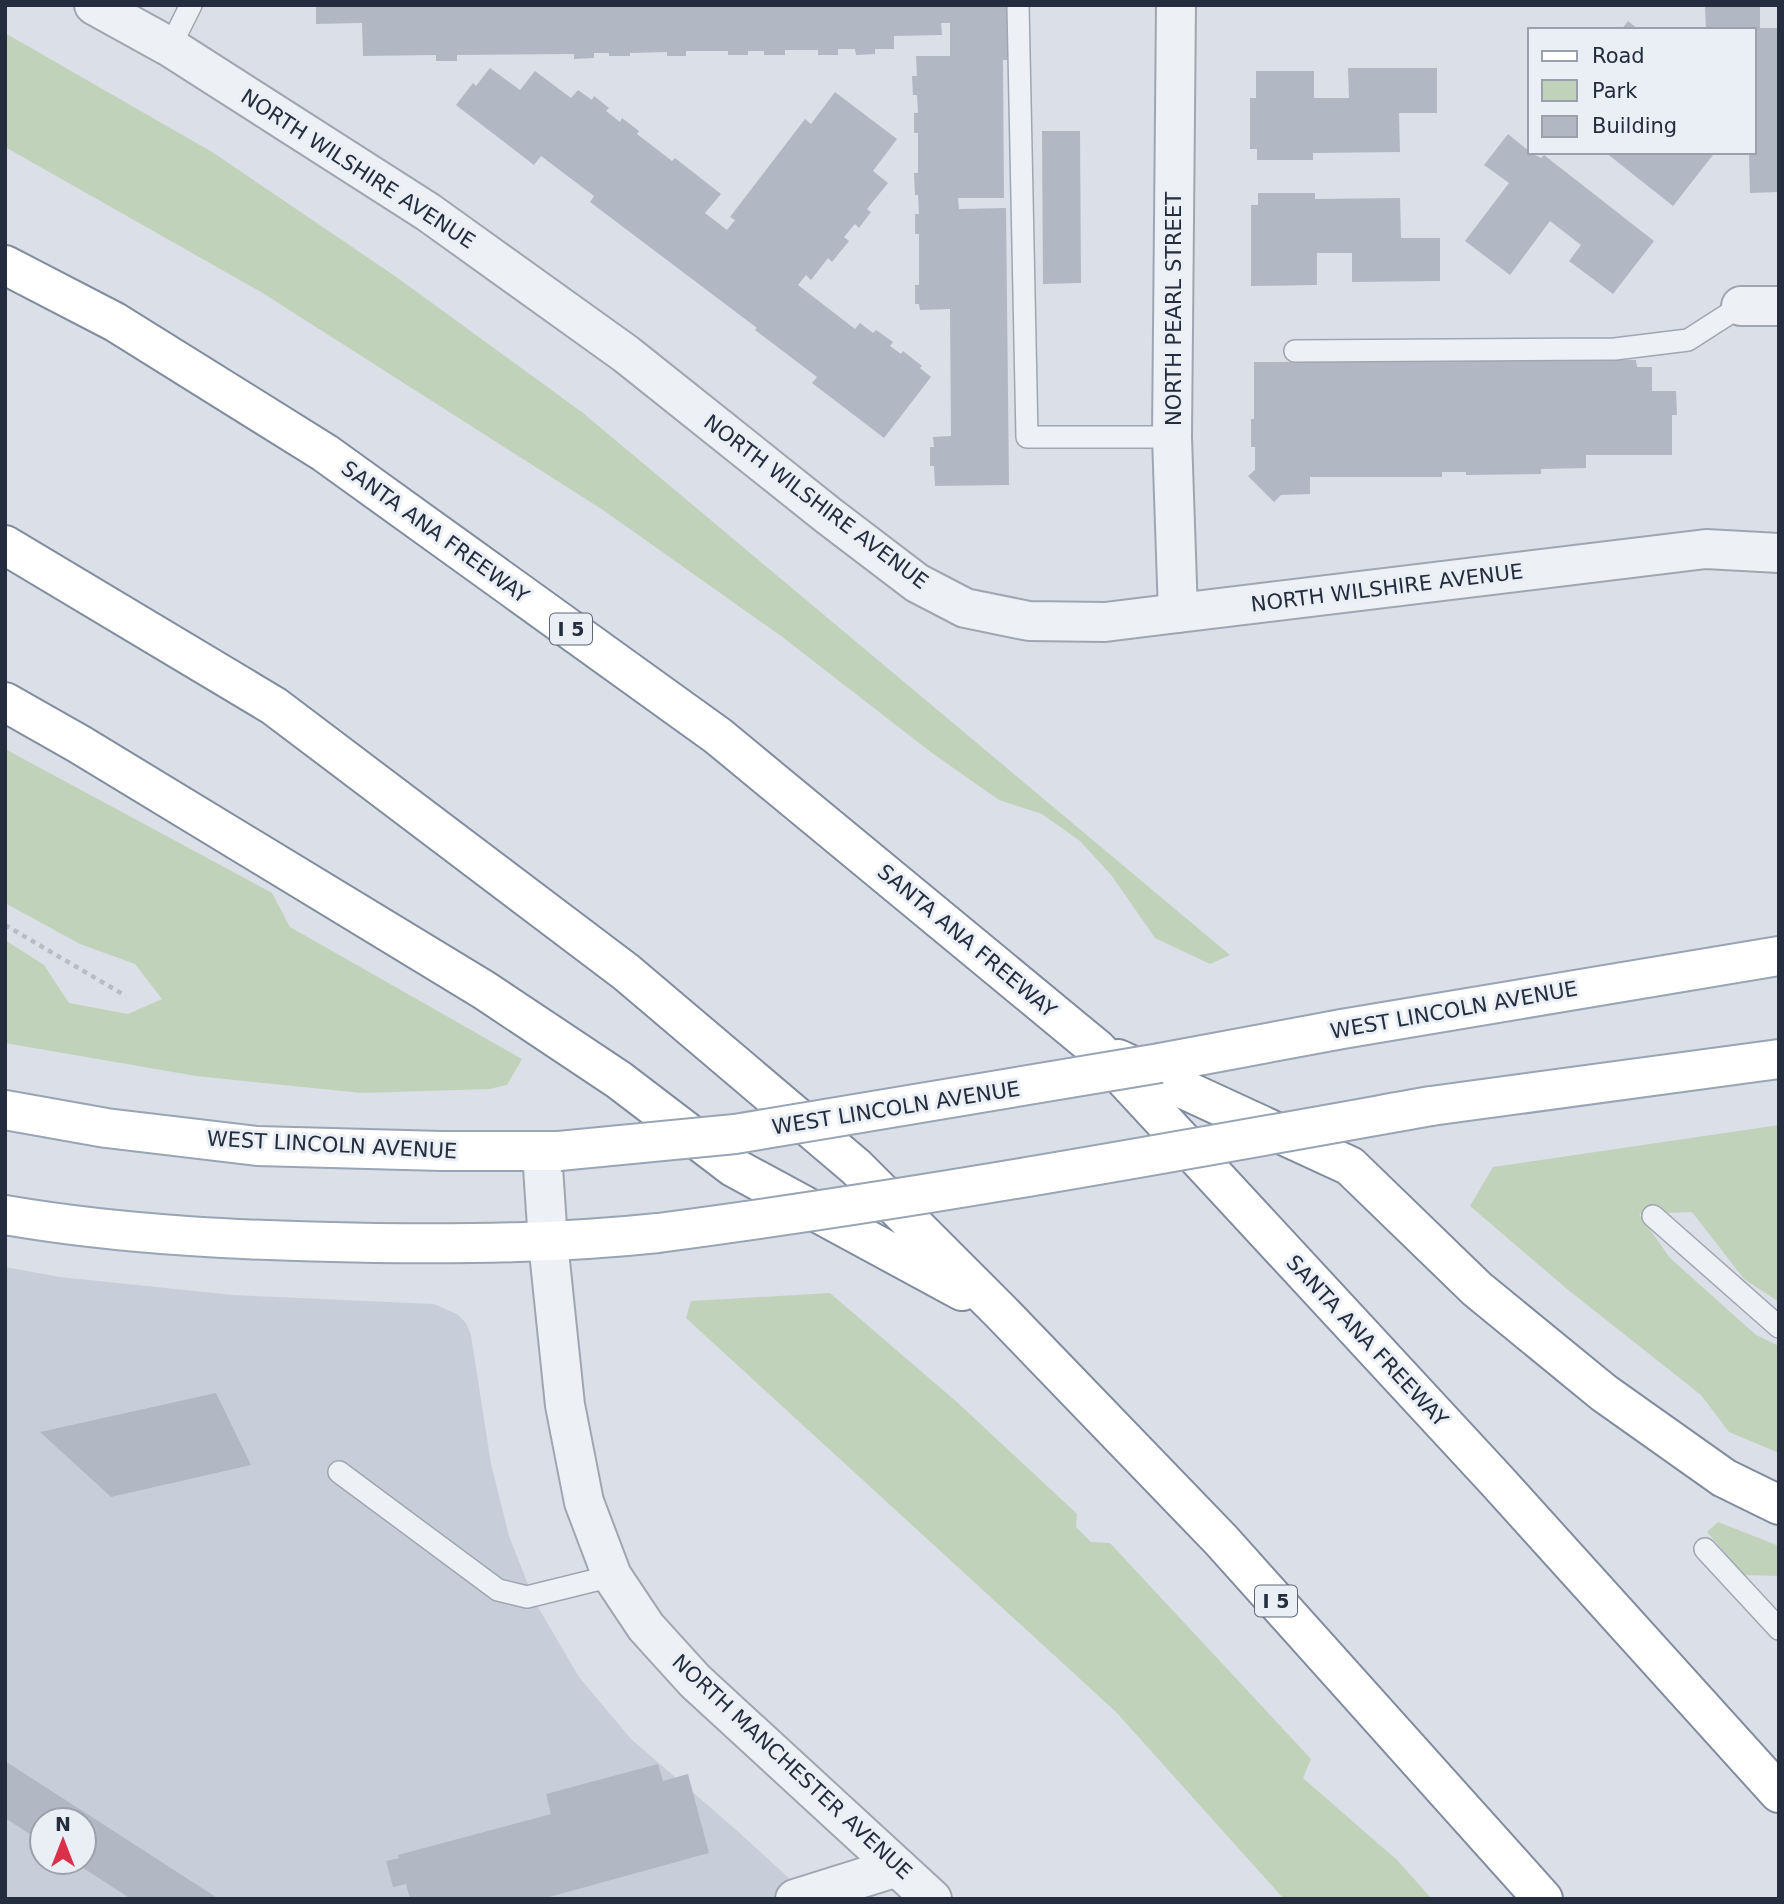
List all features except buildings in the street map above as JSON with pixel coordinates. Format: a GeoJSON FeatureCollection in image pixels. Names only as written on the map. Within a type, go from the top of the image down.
{"type":"FeatureCollection","features":[{"type":"Feature","properties":{"kind":"main road","name":"SANTA ANA FREEWAY"},"geometry":{"type":"LineString","coordinates":[[5,265],[115,322],[324,453],[696,719],[1097,1049],[1497,1481],[1779,1793]]}},
{"type":"Feature","properties":{"kind":"main road","name":"I 5"},"geometry":{"type":"LineString","coordinates":[[5,545],[274,706],[626,972],[856,1167],[1001,1312],[1221,1540],[1543,1899]]}},
{"type":"Feature","properties":{"kind":"main road"},"geometry":{"type":"LineString","coordinates":[[5,702],[79,744],[484,990],[619,1080],[733,1167],[1001,1312]]}},
{"type":"Feature","properties":{"kind":"main road","name":"WEST LINCOLN AVENUE"},"geometry":{"type":"LineString","coordinates":[[5,1110],[106,1128],[257,1146],[551,1152],[735,1134],[821,1121],[1342,1029],[1779,956]]}},
{"type":"Feature","properties":{"kind":"main road"},"geometry":{"type":"LineString","coordinates":[[1097,1049],[1350,1166],[1477,1289],[1604,1393],[1724,1478],[1779,1505]]}},
{"type":"Feature","properties":{"kind":"main road"},"geometry":{"type":"LineString","coordinates":[[5,1215],[108,1229],[328,1242],[548,1242],[658,1233],[840,1209],[1030,1178],[1431,1106],[1779,1059]]}},
{"type":"Feature","properties":{"kind":"street","name":"NORTH WILSHIRE AVENUE"},"geometry":{"type":"LineString","coordinates":[[94,5],[170,47],[439,220],[626,354],[818,508],[917,583],[965,608],[1029,621],[1105,622],[1706,549],[1779,553]]}},
{"type":"Feature","properties":{"kind":"street","name":"NORTH PEARL STREET"},"geometry":{"type":"LineString","coordinates":[[1176,5],[1172,437],[1178,613]]}},
{"type":"Feature","properties":{"kind":"street"},"geometry":{"type":"LineString","coordinates":[[1741,306],[1779,306]]}},
{"type":"Feature","properties":{"kind":"street","name":"NORTH MANCHESTER AVENUE"},"geometry":{"type":"LineString","coordinates":[[551,1152],[548,1242],[565,1405],[584,1502],[612,1576],[646,1626],[695,1681],[932,1899]]}},
{"type":"Feature","properties":{"kind":"street"},"geometry":{"type":"LineString","coordinates":[[795,1899],[897,1867]]}},
{"type":"Feature","properties":{"kind":"lane"},"geometry":{"type":"LineString","coordinates":[[170,47],[191,5]]}},
{"type":"Feature","properties":{"kind":"lane"},"geometry":{"type":"LineString","coordinates":[[1018,5],[1027,437],[1172,437]]}},
{"type":"Feature","properties":{"kind":"lane"},"geometry":{"type":"LineString","coordinates":[[1295,351],[1615,349],[1688,341],[1741,306]]}},
{"type":"Feature","properties":{"kind":"lane"},"geometry":{"type":"LineString","coordinates":[[1653,1216],[1779,1327]]}},
{"type":"Feature","properties":{"kind":"lane"},"geometry":{"type":"LineString","coordinates":[[339,1472],[498,1590],[527,1597],[612,1576]]}},
{"type":"Feature","properties":{"kind":"lane"},"geometry":{"type":"LineString","coordinates":[[1705,1549],[1779,1629]]}},
{"type":"Feature","properties":{"kind":"path"},"geometry":{"type":"LineString","coordinates":[[5,925],[127,996]]}},
{"type":"Feature","properties":{"kind":"shaded area"},"geometry":{"type":"Polygon","coordinates":[[[5,1267],[60,1277],[233,1295],[434,1304],[457,1314],[466,1323],[471,1335],[491,1464],[509,1536],[535,1602],[579,1677],[631,1739],[812,1899],[5,1899],[5,1267]]]}},
{"type":"Feature","properties":{"kind":"green space"},"geometry":{"type":"Polygon","coordinates":[[[5,33],[212,152],[395,276],[583,413],[1230,955],[1210,964],[1155,938],[1112,876],[1080,841],[1042,814],[999,800],[932,753],[781,636],[603,510],[261,292],[5,147],[5,33]]]}},
{"type":"Feature","properties":{"kind":"green space"},"geometry":{"type":"Polygon","coordinates":[[[5,749],[272,893],[290,927],[522,1059],[507,1085],[489,1089],[362,1093],[196,1076],[5,1043],[5,940],[44,965],[69,1003],[128,1014],[162,999],[135,964],[80,944],[5,903],[5,749]]]}},
{"type":"Feature","properties":{"kind":"green space"},"geometry":{"type":"Polygon","coordinates":[[[1779,1125],[1779,1302],[1744,1279],[1692,1212],[1639,1214],[1670,1258],[1756,1335],[1779,1346],[1779,1453],[1729,1432],[1701,1395],[1567,1289],[1470,1206],[1493,1167],[1779,1125]]]}},
{"type":"Feature","properties":{"kind":"green space"},"geometry":{"type":"Polygon","coordinates":[[[830,1293],[958,1403],[1077,1514],[1076,1527],[1091,1542],[1110,1543],[1311,1759],[1303,1778],[1397,1860],[1432,1899],[1284,1899],[1116,1712],[686,1318],[691,1301],[830,1293]]]}},
{"type":"Feature","properties":{"kind":"green space"},"geometry":{"type":"Polygon","coordinates":[[[1718,1522],[1779,1546],[1779,1576],[1744,1575],[1707,1532],[1718,1522]]]}}]}
